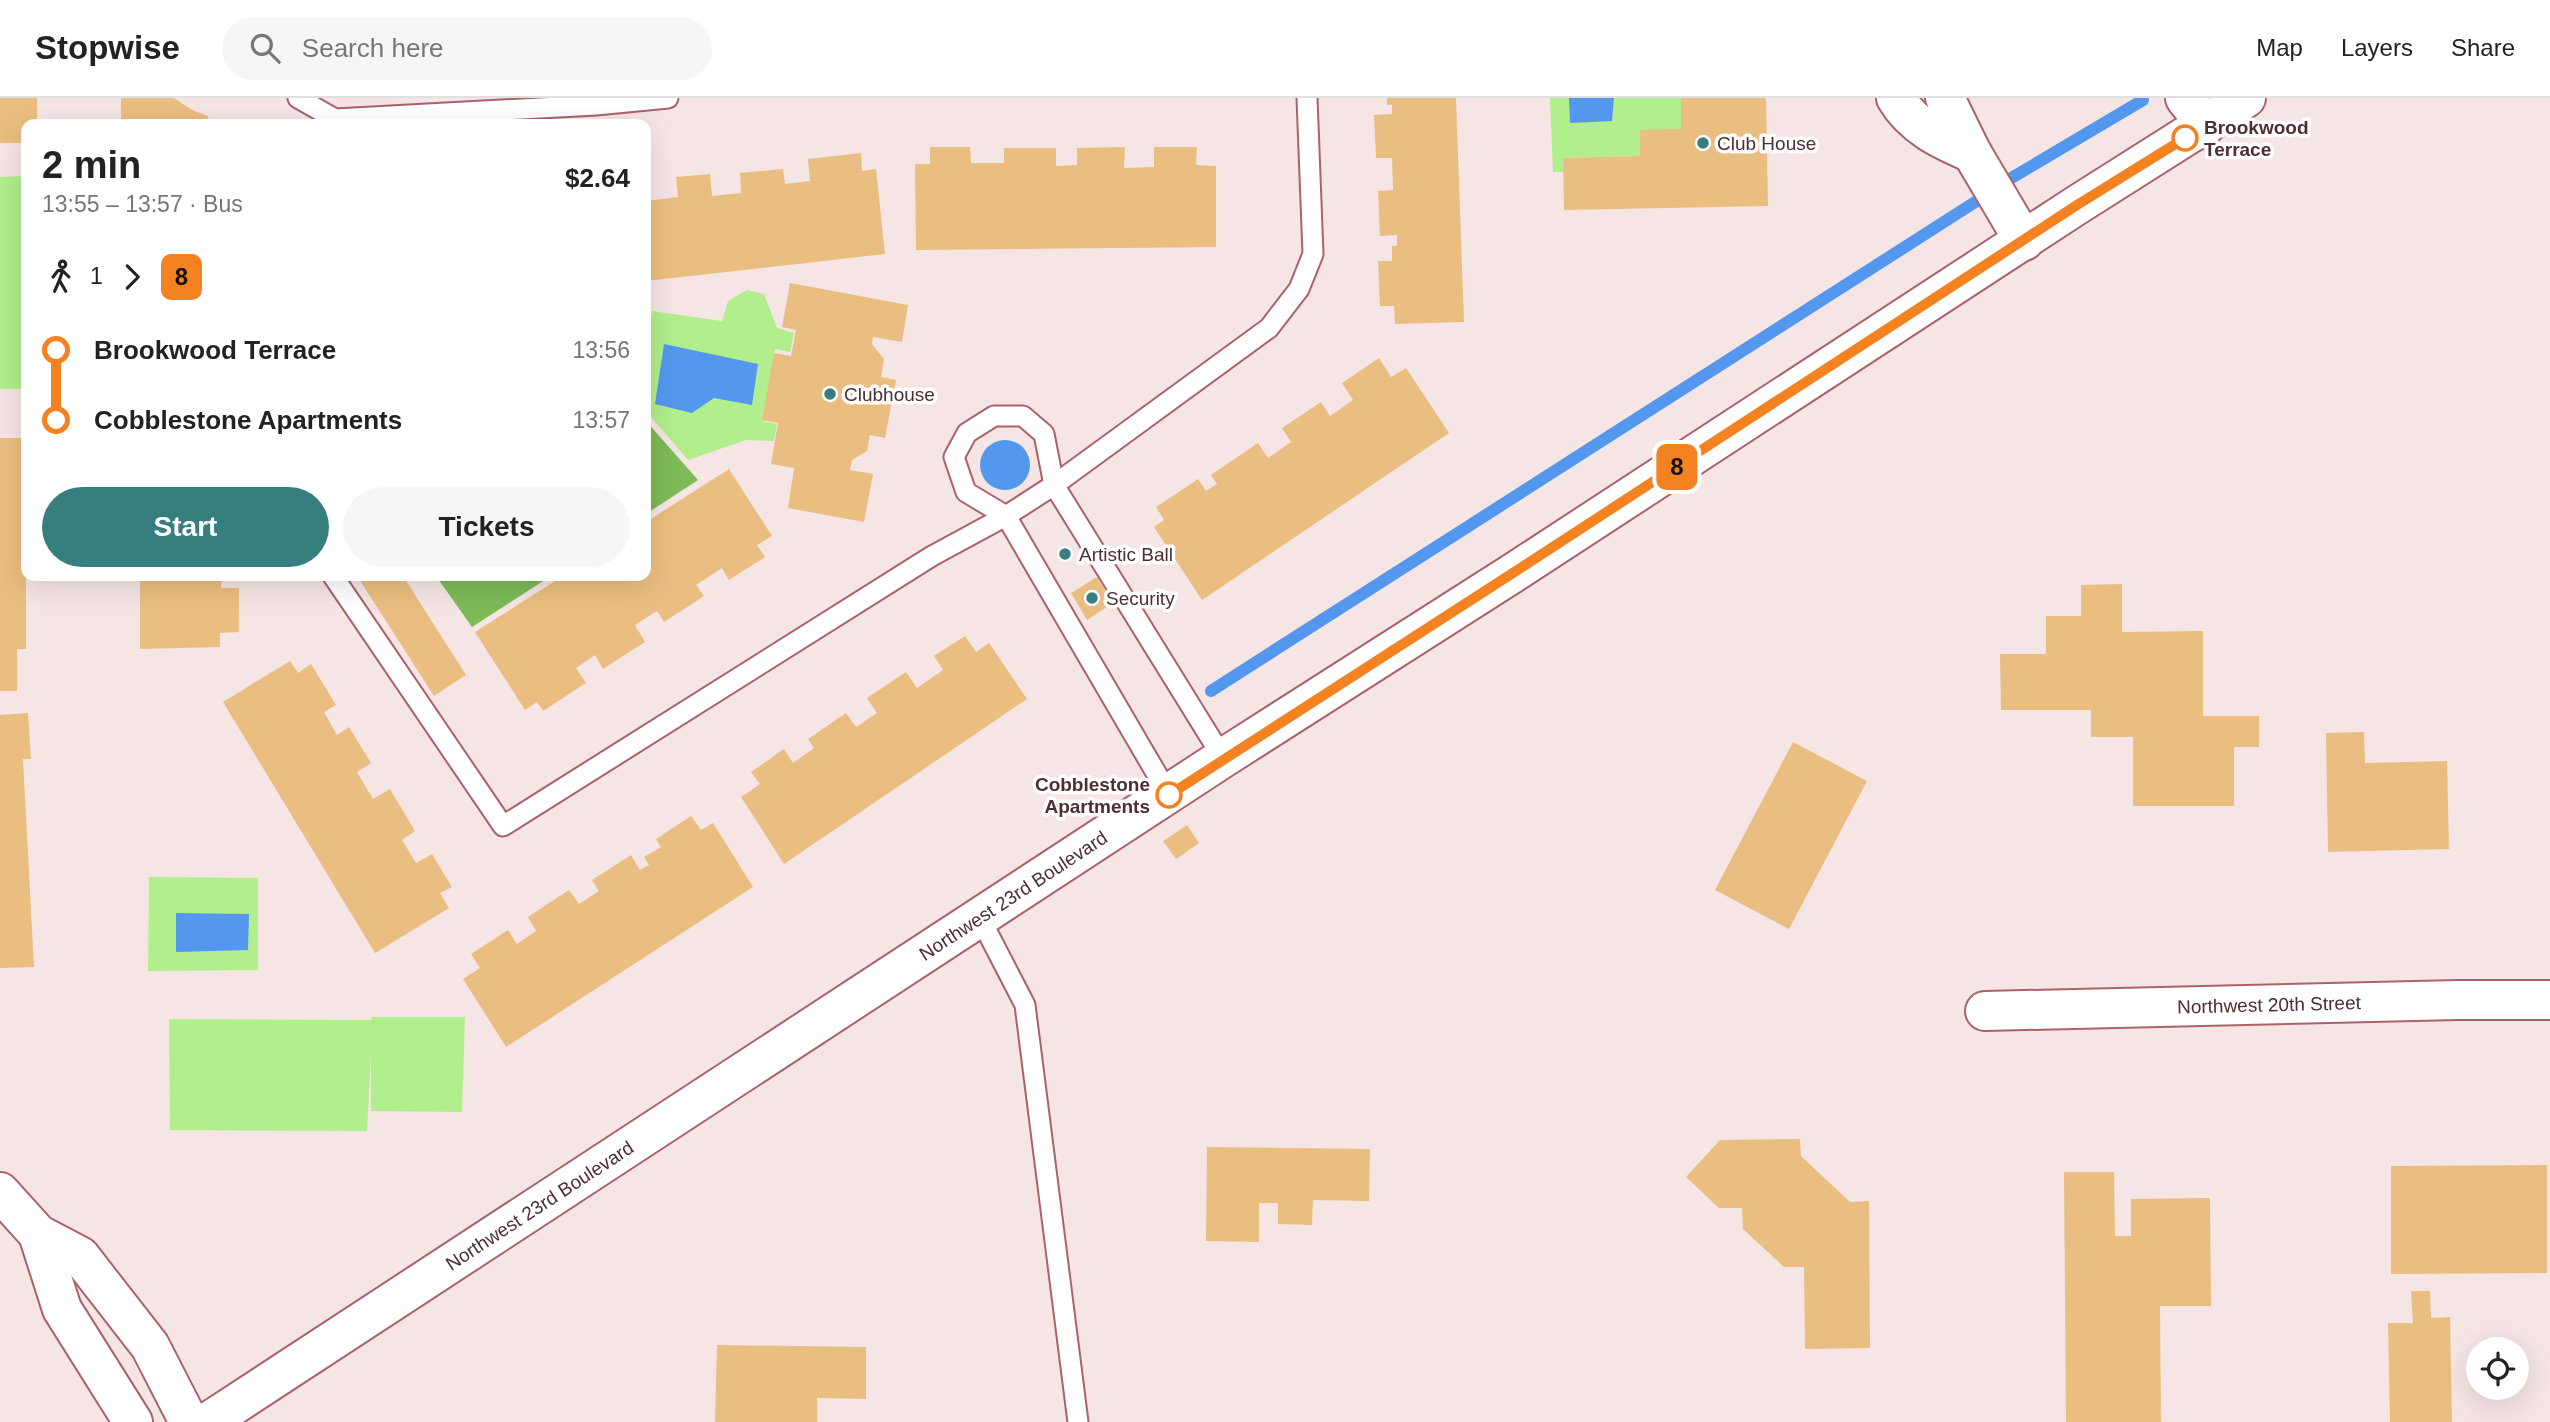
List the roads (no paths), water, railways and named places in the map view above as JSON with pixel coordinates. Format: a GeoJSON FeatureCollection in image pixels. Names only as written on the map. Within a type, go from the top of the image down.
{"type":"FeatureCollection","features":[{"type":"Feature","properties":{"kind":"street"},"geometry":{"type":"LineString","coordinates":[[1896,98],[1903,110],[1933,136],[1972,153]]}},
{"type":"Feature","properties":{"kind":"street"},"geometry":{"type":"LineString","coordinates":[[1945,98],[1972,153],[2024,241]]}},
{"type":"Feature","properties":{"kind":"street","name":"Northwest 23rd Boulevard"},"geometry":{"type":"LineString","coordinates":[[208,1422],[1223,758],[2024,241],[2077,205],[2195,112],[2246,98]]}},
{"type":"Feature","properties":{"kind":"street","name":"Northwest 20th Street"},"geometry":{"type":"LineString","coordinates":[[1985,1011],[2550,1000]]}},
{"type":"Feature","properties":{"kind":"street"},"geometry":{"type":"LineString","coordinates":[[0,1192],[37,1234],[80,1256],[150,1346],[189,1422]]}},
{"type":"Feature","properties":{"kind":"street"},"geometry":{"type":"LineString","coordinates":[[37,1234],[62,1309],[133,1422]]}},
{"type":"Feature","properties":{"kind":"lane"},"geometry":{"type":"LineString","coordinates":[[298,98],[330,119]]}},
{"type":"Feature","properties":{"kind":"lane"},"geometry":{"type":"LineString","coordinates":[[361,119],[492,104],[668,98]]}},
{"type":"Feature","properties":{"kind":"lane"},"geometry":{"type":"LineString","coordinates":[[336,581],[503,825],[932,556],[1006,516],[1054,485],[1269,328],[1299,289],[1313,254],[1307,98]]}},
{"type":"Feature","properties":{"kind":"lane"},"geometry":{"type":"LineString","coordinates":[[1169,795],[1006,516],[966,492],[954,457],[967,433],[994,416],[1023,416],[1044,434],[1054,485],[1223,758]]}},
{"type":"Feature","properties":{"kind":"lane"},"geometry":{"type":"LineString","coordinates":[[980,918],[1025,1005],[1078,1422]]}},
{"type":"Feature","properties":{"kind":"water"},"geometry":{"type":"Polygon","coordinates":[[[1569,98],[1614,98],[1612,121],[1570,123],[1569,98]]]}},
{"type":"Feature","properties":{"kind":"water"},"geometry":{"type":"Polygon","coordinates":[[[664,344],[758,364],[752,405],[714,398],[692,413],[655,404],[664,344]]]}},
{"type":"Feature","properties":{"kind":"water"},"geometry":{"type":"Polygon","coordinates":[[[1005,440],[1023,447],[1030,465],[1023,483],[1005,490],[987,483],[980,465],[987,447],[1005,440]]]}},
{"type":"Feature","properties":{"kind":"water"},"geometry":{"type":"Polygon","coordinates":[[[176,913],[249,914],[248,950],[176,952],[176,913]]]}},
{"type":"Feature","properties":{"kind":"waterway"},"geometry":{"type":"LineString","coordinates":[[2003,183],[2143,100]]}},
{"type":"Feature","properties":{"kind":"waterway"},"geometry":{"type":"LineString","coordinates":[[1211,691],[1983,197]]}},
{"type":"Feature","properties":{"kind":"place","name":"Brookwood Terrace"},"geometry":{"type":"Point","coordinates":[2185,138]}},
{"type":"Feature","properties":{"kind":"place","name":"Club House"},"geometry":{"type":"Point","coordinates":[1703,143]}},
{"type":"Feature","properties":{"kind":"place","name":"Clubhouse"},"geometry":{"type":"Point","coordinates":[830,394]}},
{"type":"Feature","properties":{"kind":"place","name":"Artistic Ball"},"geometry":{"type":"Point","coordinates":[1065,554]}},
{"type":"Feature","properties":{"kind":"place","name":"Security"},"geometry":{"type":"Point","coordinates":[1092,598]}},
{"type":"Feature","properties":{"kind":"place","name":"Cobblestone Apartments"},"geometry":{"type":"Point","coordinates":[1169,795]}}]}
